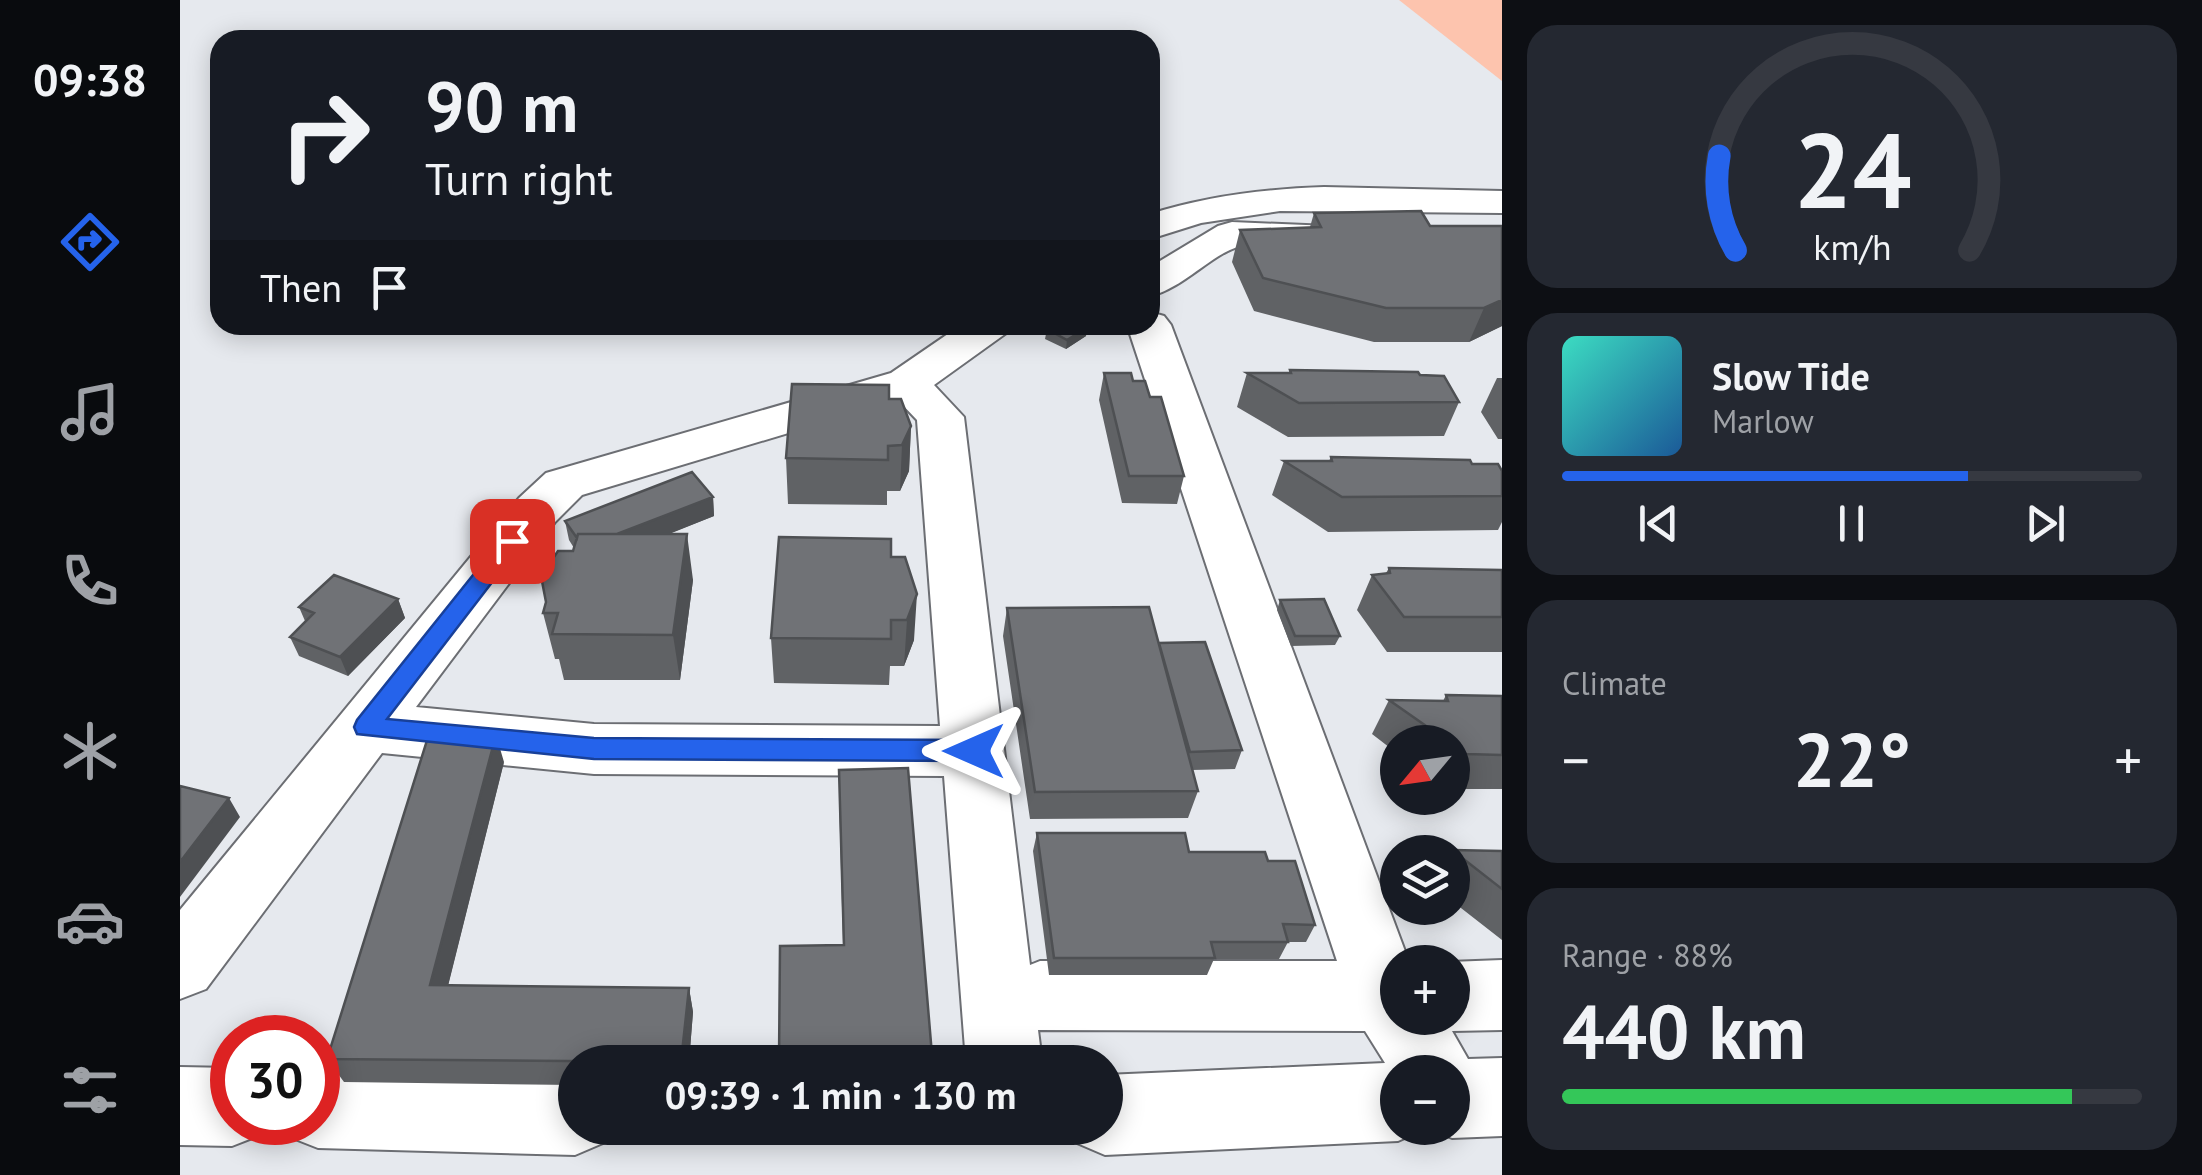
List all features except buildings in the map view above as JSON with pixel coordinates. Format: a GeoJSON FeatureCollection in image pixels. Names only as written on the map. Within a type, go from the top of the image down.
{"type":"FeatureCollection","features":[{"type":"Feature","properties":{"kind":"street"},"geometry":{"type":"LineString","coordinates":[[1160,222],[1185,213],[1273,201],[1371,198],[1502,202]]}},
{"type":"Feature","properties":{"kind":"street"},"geometry":{"type":"LineString","coordinates":[[1160,278],[1232,234],[1485,233],[1502,241]]}},
{"type":"Feature","properties":{"kind":"street"},"geometry":{"type":"LineString","coordinates":[[180,965],[537,510],[564,484],[907,383],[976,335]]}},
{"type":"Feature","properties":{"kind":"street"},"geometry":{"type":"LineString","coordinates":[[1152,335],[1384,945]]}},
{"type":"Feature","properties":{"kind":"street"},"geometry":{"type":"LineString","coordinates":[[907,383],[940,417],[1002,1045]]}},
{"type":"Feature","properties":{"kind":"street"},"geometry":{"type":"LineString","coordinates":[[366,727],[594,748],[974,751]]}},
{"type":"Feature","properties":{"kind":"street"},"geometry":{"type":"LineString","coordinates":[[1470,998],[1502,995]]}},
{"type":"Feature","properties":{"kind":"street"},"geometry":{"type":"LineString","coordinates":[[1040,996],[1380,1003]]}},
{"type":"Feature","properties":{"kind":"street"},"geometry":{"type":"LineString","coordinates":[[1470,1099],[1502,1098]]}},
{"type":"Feature","properties":{"kind":"street"},"geometry":{"type":"LineString","coordinates":[[1123,1114],[1380,1103]]}},
{"type":"Feature","properties":{"kind":"street"},"geometry":{"type":"LineString","coordinates":[[180,1106],[210,1107]]}},
{"type":"Feature","properties":{"kind":"street"},"geometry":{"type":"LineString","coordinates":[[340,1110],[558,1115]]}},
{"type":"Feature","properties":{"kind":"shaded area"},"geometry":{"type":"Polygon","coordinates":[[[1399,0],[1502,0],[1502,81],[1399,0]]]}},
{"type":"Feature","properties":{"kind":"route"},"geometry":{"type":"LineString","coordinates":[[512,541],[366,727],[594,748],[974,751]]}}]}
